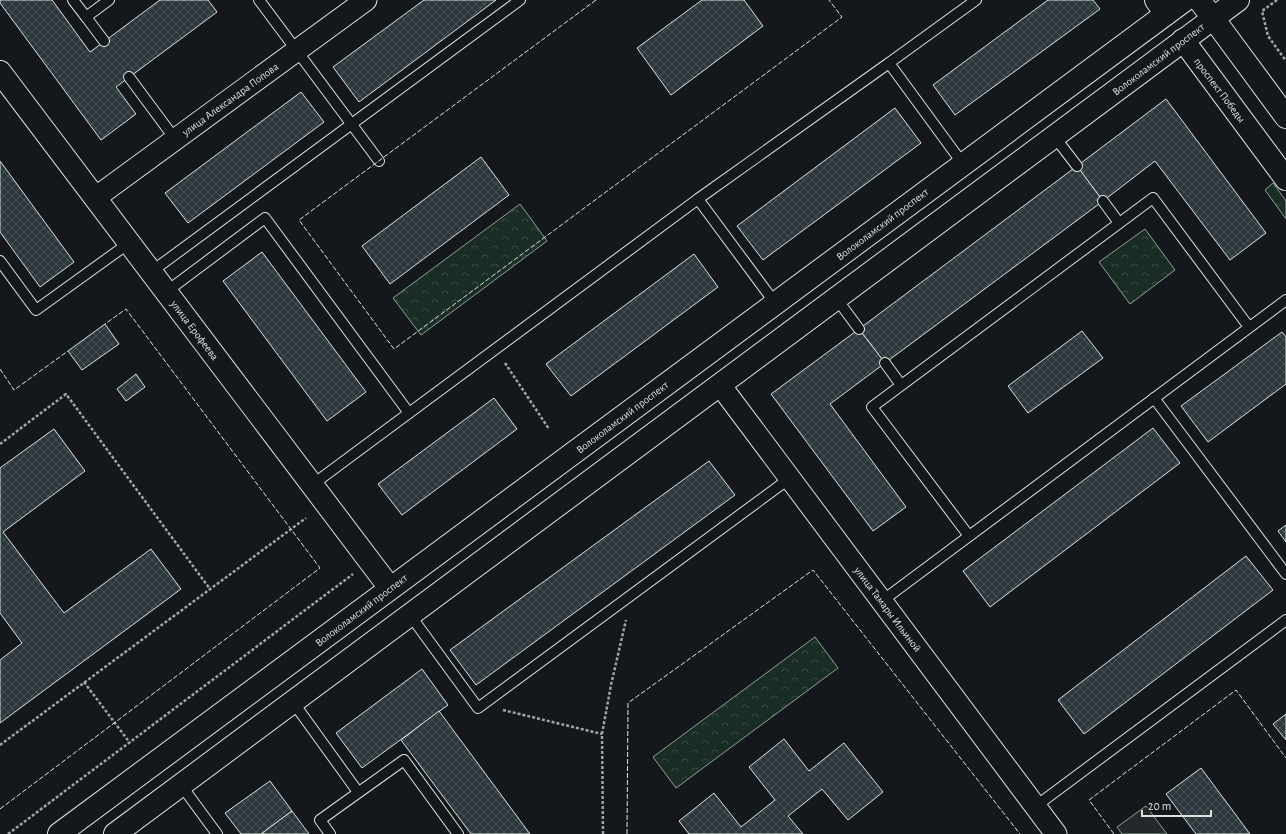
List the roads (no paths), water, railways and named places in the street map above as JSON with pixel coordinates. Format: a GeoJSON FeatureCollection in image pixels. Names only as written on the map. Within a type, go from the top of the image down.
{"type":"FeatureCollection","features":[{"type":"Feature","properties":{"kind":"main road","name":"Волоколамский проспект"},"geometry":{"type":"LineString","coordinates":[[59,834],[963,164],[1161,7],[1185,0]]}},
{"type":"Feature","properties":{"kind":"main road"},"geometry":{"type":"LineString","coordinates":[[1199,0],[1286,117]]}},
{"type":"Feature","properties":{"kind":"main road","name":"Волоколамский проспект"},"geometry":{"type":"LineString","coordinates":[[115,834],[1238,0]]}},
{"type":"Feature","properties":{"kind":"main road","name":"проспект Победы"},"geometry":{"type":"LineString","coordinates":[[1161,7],[1183,40],[1286,178]]}},
{"type":"Feature","properties":{"kind":"main road","name":"улица Ерофеева"},"geometry":{"type":"LineString","coordinates":[[0,74],[390,588]]}},
{"type":"Feature","properties":{"kind":"street","name":"улица Александра Попова"},"geometry":{"type":"LineString","coordinates":[[95,198],[297,50],[353,4]]}},
{"type":"Feature","properties":{"kind":"street","name":"улица Тамары Ильиной"},"geometry":{"type":"LineString","coordinates":[[720,385],[1056,834]]}},
{"type":"Feature","properties":{"kind":"lane"},"geometry":{"type":"LineString","coordinates":[[73,0],[104,41]]}},
{"type":"Feature","properties":{"kind":"lane"},"geometry":{"type":"LineString","coordinates":[[86,17],[109,0]]}},
{"type":"Feature","properties":{"kind":"lane"},"geometry":{"type":"LineString","coordinates":[[259,0],[379,161]]}},
{"type":"Feature","properties":{"kind":"lane"},"geometry":{"type":"LineString","coordinates":[[151,272],[520,0]]}},
{"type":"Feature","properties":{"kind":"lane"},"geometry":{"type":"LineString","coordinates":[[312,485],[698,200],[976,0]]}},
{"type":"Feature","properties":{"kind":"lane"},"geometry":{"type":"LineString","coordinates":[[889,63],[963,164]]}},
{"type":"Feature","properties":{"kind":"lane"},"geometry":{"type":"LineString","coordinates":[[129,77],[175,139]]}},
{"type":"Feature","properties":{"kind":"lane"},"geometry":{"type":"LineString","coordinates":[[1054,136],[1077,166]]}},
{"type":"Feature","properties":{"kind":"lane"},"geometry":{"type":"LineString","coordinates":[[969,536],[872,407],[901,385],[1153,198],[1249,327]]}},
{"type":"Feature","properties":{"kind":"lane"},"geometry":{"type":"LineString","coordinates":[[698,200],[775,303]]}},
{"type":"Feature","properties":{"kind":"lane"},"geometry":{"type":"LineString","coordinates":[[1103,201],[1119,223]]}},
{"type":"Feature","properties":{"kind":"lane"},"geometry":{"type":"LineString","coordinates":[[166,292],[265,218],[409,413]]}},
{"type":"Feature","properties":{"kind":"lane"},"geometry":{"type":"LineString","coordinates":[[0,261],[36,310],[129,243]]}},
{"type":"Feature","properties":{"kind":"lane"},"geometry":{"type":"LineString","coordinates":[[836,298],[859,329]]}},
{"type":"Feature","properties":{"kind":"lane"},"geometry":{"type":"LineString","coordinates":[[882,601],[1286,300]]}},
{"type":"Feature","properties":{"kind":"lane"},"geometry":{"type":"LineString","coordinates":[[885,363],[901,385]]}},
{"type":"Feature","properties":{"kind":"lane"},"geometry":{"type":"LineString","coordinates":[[1154,398],[1286,574]]}},
{"type":"Feature","properties":{"kind":"lane"},"geometry":{"type":"LineString","coordinates":[[410,615],[478,708],[790,478]]}},
{"type":"Feature","properties":{"kind":"lane"},"geometry":{"type":"LineString","coordinates":[[1036,806],[1286,620]]}},
{"type":"Feature","properties":{"kind":"lane"},"geometry":{"type":"LineString","coordinates":[[293,702],[358,792]]}},
{"type":"Feature","properties":{"kind":"lane"},"geometry":{"type":"LineString","coordinates":[[330,834],[320,820],[404,760],[458,834]]}},
{"type":"Feature","properties":{"kind":"lane"},"geometry":{"type":"LineString","coordinates":[[181,785],[216,834]]}}]}
